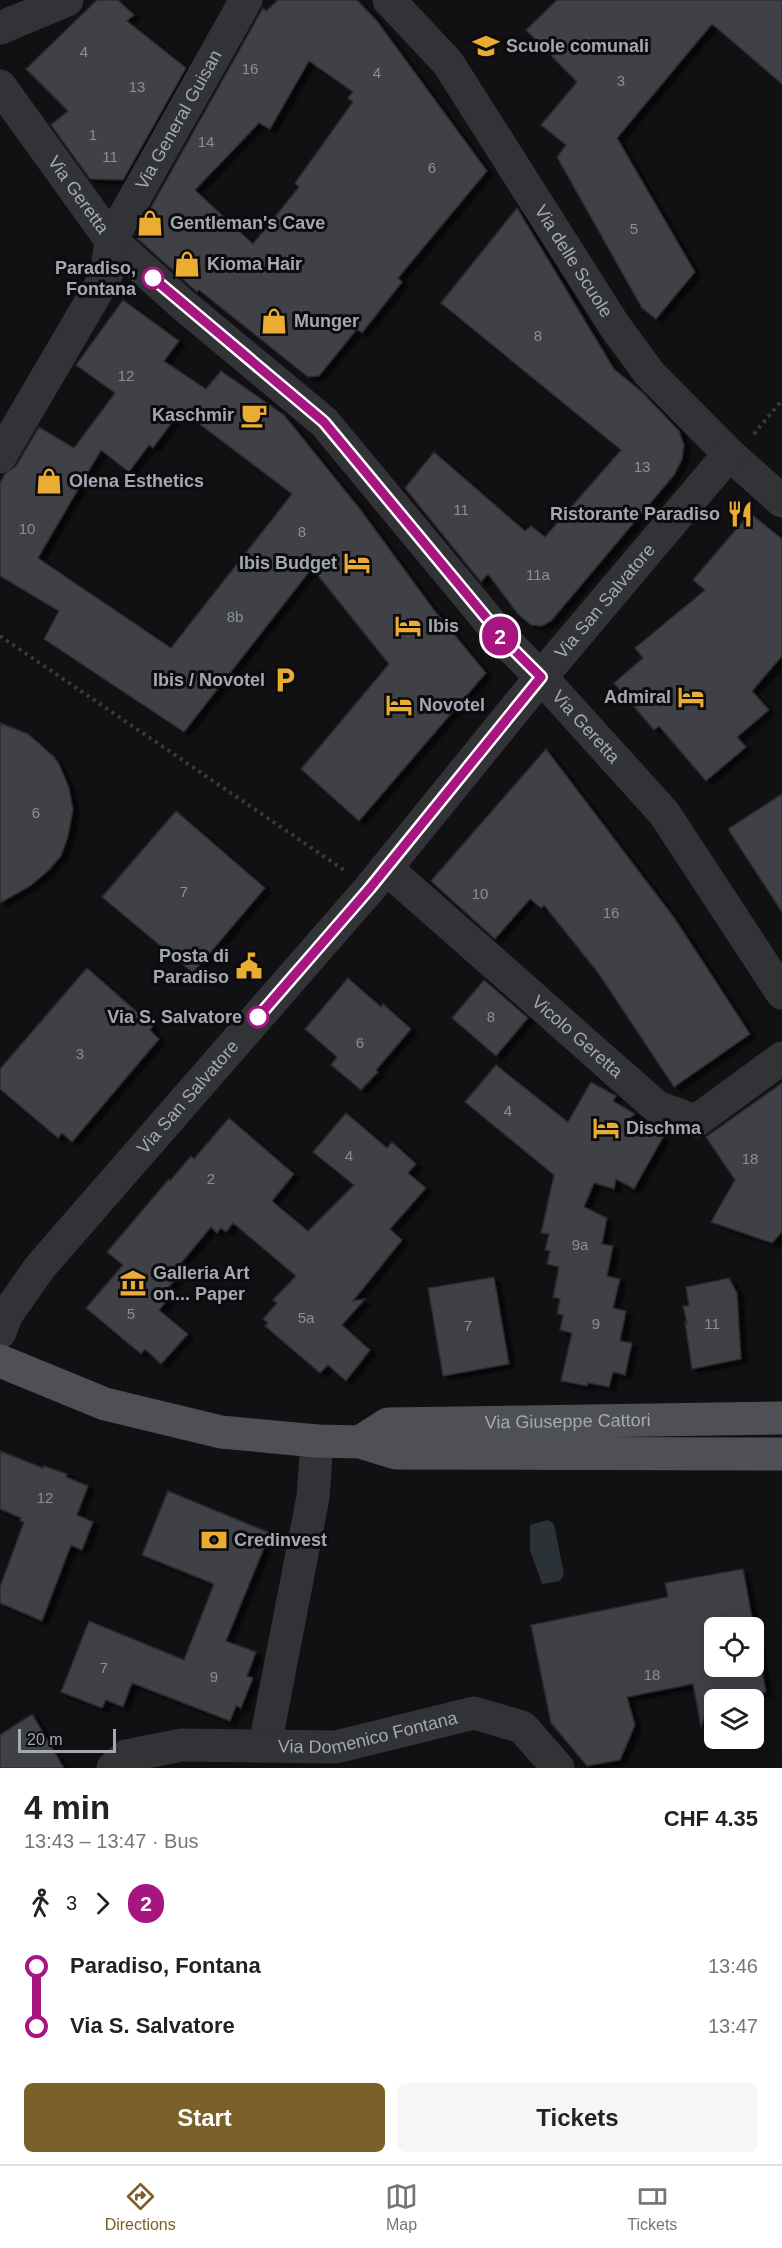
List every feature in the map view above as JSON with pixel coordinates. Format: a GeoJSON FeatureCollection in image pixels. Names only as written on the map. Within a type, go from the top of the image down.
{"type":"FeatureCollection","features":[{"type":"Feature","properties":{"kind":"main road","name":"Via Giuseppe Cattori"},"geometry":{"type":"LineString","coordinates":[[0,1361],[105,1404],[221,1432],[317,1441],[360,1442],[396,1453],[782,1454]]}},
{"type":"Feature","properties":{"kind":"main road","name":"Via Giuseppe Cattori"},"geometry":{"type":"LineString","coordinates":[[360,1442],[388,1424],[782,1418]]}},
{"type":"Feature","properties":{"kind":"street"},"geometry":{"type":"LineString","coordinates":[[0,28],[67,0]]}},
{"type":"Feature","properties":{"kind":"street","name":"Via General Guisan"},"geometry":{"type":"LineString","coordinates":[[111,240],[246,0]]}},
{"type":"Feature","properties":{"kind":"street","name":"Via delle Scuole"},"geometry":{"type":"LineString","coordinates":[[389,0],[448,63],[614,325],[649,373],[729,454],[782,501]]}},
{"type":"Feature","properties":{"kind":"street","name":"Via Geretta"},"geometry":{"type":"LineString","coordinates":[[0,86],[111,240],[181,303],[324,422],[508,644],[541,677],[664,813],[782,993]]}},
{"type":"Feature","properties":{"kind":"street"},"geometry":{"type":"LineString","coordinates":[[0,457],[106,276],[111,240]]}},
{"type":"Feature","properties":{"kind":"street","name":"Via San Salvatore"},"geometry":{"type":"LineString","coordinates":[[0,1332],[7,1314],[47,1259],[378,878],[541,677],[729,454]]}},
{"type":"Feature","properties":{"kind":"street","name":"Vicolo Geretta"},"geometry":{"type":"LineString","coordinates":[[378,878],[657,1107],[696,1121],[782,1059]]}},
{"type":"Feature","properties":{"kind":"street","name":"Via Domenico Fontana"},"geometry":{"type":"LineString","coordinates":[[265,1745],[313,1497],[317,1441]]}},
{"type":"Feature","properties":{"kind":"street","name":"Via Domenico Fontana"},"geometry":{"type":"LineString","coordinates":[[113,1768],[126,1756],[182,1745],[336,1747],[474,1713],[522,1727],[558,1768]]}},
{"type":"Feature","properties":{"kind":"path"},"geometry":{"type":"LineString","coordinates":[[729,454],[757,431],[782,400]]}},
{"type":"Feature","properties":{"kind":"path"},"geometry":{"type":"LineString","coordinates":[[0,636],[378,878]]}},
{"type":"Feature","properties":{"kind":"shaded area"},"geometry":{"type":"Polygon","coordinates":[[[548,1520],[554,1524],[564,1574],[560,1581],[542,1584],[530,1550],[530,1525],[548,1520]]]}},
{"type":"Feature","properties":{"kind":"building"},"geometry":{"type":"Polygon","coordinates":[[[97,0],[118,0],[134,15],[127,21],[186,68],[123,180],[90,179],[51,125],[68,111],[26,69],[97,0]]]}},
{"type":"Feature","properties":{"kind":"building"},"geometry":{"type":"Polygon","coordinates":[[[278,0],[357,0],[377,21],[487,171],[398,278],[402,282],[362,333],[357,329],[319,376],[308,377],[199,290],[197,292],[137,238],[136,234],[263,8],[266,11],[278,0]],[[309,61],[270,129],[259,123],[195,190],[253,244],[299,187],[295,183],[353,102],[348,98],[353,92],[309,61]]]}},
{"type":"Feature","properties":{"kind":"building"},"geometry":{"type":"Polygon","coordinates":[[[557,0],[782,0],[782,84],[712,24],[617,138],[695,272],[656,319],[642,308],[557,157],[566,145],[541,125],[577,82],[526,30],[557,0]]]}},
{"type":"Feature","properties":{"kind":"building"},"geometry":{"type":"Polygon","coordinates":[[[517,208],[614,369],[642,392],[679,431],[684,445],[682,459],[674,475],[551,621],[542,626],[531,625],[518,614],[488,574],[481,582],[405,488],[434,452],[525,531],[531,526],[545,537],[621,450],[441,303],[517,208]]]}},
{"type":"Feature","properties":{"kind":"building"},"geometry":{"type":"Polygon","coordinates":[[[123,300],[179,341],[164,361],[206,389],[221,371],[284,415],[360,509],[434,610],[486,673],[359,821],[301,769],[389,664],[312,568],[184,732],[44,639],[59,611],[0,576],[0,483],[5,474],[16,466],[39,427],[74,448],[115,393],[76,365],[123,300]],[[181,410],[153,448],[149,445],[129,472],[101,450],[38,558],[171,648],[292,494],[181,410]]]}},
{"type":"Feature","properties":{"kind":"building"},"geometry":{"type":"Polygon","coordinates":[[[750,513],[782,539],[782,656],[752,691],[769,710],[737,737],[746,747],[706,781],[659,726],[654,730],[614,683],[643,658],[635,648],[705,590],[693,580],[750,513]]]}},
{"type":"Feature","properties":{"kind":"building"},"geometry":{"type":"Polygon","coordinates":[[[0,723],[28,734],[54,757],[69,788],[73,810],[61,856],[30,886],[0,903],[0,723]]]}},
{"type":"Feature","properties":{"kind":"building"},"geometry":{"type":"Polygon","coordinates":[[[546,749],[675,919],[750,1034],[674,1087],[599,974],[544,905],[541,908],[530,899],[495,939],[431,881],[546,749]]]}},
{"type":"Feature","properties":{"kind":"building"},"geometry":{"type":"Polygon","coordinates":[[[782,794],[782,912],[728,829],[782,794]]]}},
{"type":"Feature","properties":{"kind":"building"},"geometry":{"type":"Polygon","coordinates":[[[176,811],[265,888],[193,973],[102,897],[176,811]]]}},
{"type":"Feature","properties":{"kind":"building"},"geometry":{"type":"Polygon","coordinates":[[[87,968],[153,1026],[150,1030],[159,1039],[72,1142],[62,1133],[58,1138],[0,1089],[0,1069],[87,968]]]}},
{"type":"Feature","properties":{"kind":"building"},"geometry":{"type":"Polygon","coordinates":[[[348,978],[381,1007],[383,1004],[411,1029],[361,1090],[331,1065],[337,1057],[305,1029],[348,978]]]}},
{"type":"Feature","properties":{"kind":"building"},"geometry":{"type":"Polygon","coordinates":[[[484,980],[528,1018],[496,1056],[452,1018],[484,980]]]}},
{"type":"Feature","properties":{"kind":"building"},"geometry":{"type":"Polygon","coordinates":[[[496,1065],[568,1122],[591,1082],[616,1096],[613,1101],[635,1114],[630,1118],[663,1137],[634,1189],[616,1179],[614,1189],[594,1183],[584,1207],[607,1218],[602,1244],[613,1246],[607,1276],[620,1279],[613,1308],[626,1311],[620,1341],[632,1343],[625,1375],[613,1372],[609,1387],[561,1381],[572,1333],[560,1330],[563,1315],[557,1314],[560,1299],[553,1297],[559,1267],[547,1264],[550,1251],[545,1250],[549,1234],[541,1233],[554,1175],[465,1102],[496,1065]]]}},
{"type":"Feature","properties":{"kind":"building"},"geometry":{"type":"Polygon","coordinates":[[[782,1083],[782,1232],[772,1243],[711,1222],[735,1180],[706,1137],[782,1083]]]}},
{"type":"Feature","properties":{"kind":"building"},"geometry":{"type":"Polygon","coordinates":[[[346,1113],[387,1148],[392,1142],[416,1164],[408,1173],[426,1188],[390,1229],[402,1240],[353,1301],[365,1299],[342,1325],[370,1350],[346,1381],[328,1365],[320,1373],[265,1326],[268,1323],[263,1319],[277,1303],[273,1300],[296,1276],[233,1223],[226,1232],[221,1228],[217,1233],[211,1227],[176,1269],[181,1273],[166,1290],[172,1295],[159,1310],[188,1334],[161,1364],[145,1349],[141,1354],[86,1308],[123,1265],[107,1252],[169,1179],[170,1181],[191,1156],[194,1159],[229,1118],[294,1174],[272,1201],[308,1231],[354,1185],[313,1152],[346,1113]]]}},
{"type":"Feature","properties":{"kind":"building"},"geometry":{"type":"Polygon","coordinates":[[[494,1277],[509,1364],[443,1376],[428,1288],[494,1277]]]}},
{"type":"Feature","properties":{"kind":"building"},"geometry":{"type":"Polygon","coordinates":[[[729,1278],[737,1293],[741,1359],[692,1369],[683,1306],[689,1306],[686,1287],[729,1278]]]}},
{"type":"Feature","properties":{"kind":"building"},"geometry":{"type":"Polygon","coordinates":[[[0,1451],[43,1468],[44,1466],[67,1474],[66,1477],[88,1486],[77,1515],[93,1522],[82,1550],[71,1545],[42,1621],[0,1603],[0,1587],[24,1522],[20,1521],[21,1518],[0,1509],[0,1451]]]}},
{"type":"Feature","properties":{"kind":"building"},"geometry":{"type":"Polygon","coordinates":[[[168,1491],[270,1533],[226,1641],[256,1652],[247,1676],[253,1678],[241,1708],[236,1706],[230,1721],[132,1683],[123,1707],[106,1700],[102,1708],[61,1692],[89,1621],[184,1660],[214,1584],[142,1555],[168,1491]]]}},
{"type":"Feature","properties":{"kind":"building"},"geometry":{"type":"Polygon","coordinates":[[[743,1569],[752,1617],[704,1617],[704,1677],[763,1677],[766,1692],[764,1692],[764,1689],[704,1689],[704,1717],[701,1727],[693,1684],[627,1697],[635,1725],[620,1760],[587,1766],[551,1723],[531,1625],[668,1597],[665,1583],[743,1569]]]}},
{"type":"Feature","properties":{"kind":"building"},"geometry":{"type":"Polygon","coordinates":[[[32,1714],[64,1768],[0,1768],[0,1735],[32,1714]]]}},
{"type":"Feature","properties":{"kind":"bus line","name":"2"},"geometry":{"type":"LineString","coordinates":[[153,278],[324,422],[508,644],[541,677],[370,888],[258,1017]]}},
{"type":"Feature","properties":{"kind":"place","name":"Scuole comunali"},"geometry":{"type":"Point","coordinates":[486,46]}},
{"type":"Feature","properties":{"kind":"place","name":"Gentleman's Cave"},"geometry":{"type":"Point","coordinates":[150,223]}},
{"type":"Feature","properties":{"kind":"place","name":"Kioma Hair"},"geometry":{"type":"Point","coordinates":[187,264]}},
{"type":"Feature","properties":{"kind":"place","name":"Paradiso, Fontana"},"geometry":{"type":"Point","coordinates":[153,278]}},
{"type":"Feature","properties":{"kind":"place","name":"Munger"},"geometry":{"type":"Point","coordinates":[274,321]}},
{"type":"Feature","properties":{"kind":"place","name":"Kaschmir"},"geometry":{"type":"Point","coordinates":[254,415]}},
{"type":"Feature","properties":{"kind":"place","name":"Olena Esthetics"},"geometry":{"type":"Point","coordinates":[49,481]}},
{"type":"Feature","properties":{"kind":"place","name":"Ristorante Paradiso"},"geometry":{"type":"Point","coordinates":[740,514]}},
{"type":"Feature","properties":{"kind":"place","name":"Ibis Budget"},"geometry":{"type":"Point","coordinates":[357,563]}},
{"type":"Feature","properties":{"kind":"place","name":"Ibis"},"geometry":{"type":"Point","coordinates":[408,626]}},
{"type":"Feature","properties":{"kind":"place","name":"Ibis / Novotel"},"geometry":{"type":"Point","coordinates":[285,680]}},
{"type":"Feature","properties":{"kind":"place","name":"Admiral"},"geometry":{"type":"Point","coordinates":[691,697]}},
{"type":"Feature","properties":{"kind":"place","name":"Novotel"},"geometry":{"type":"Point","coordinates":[399,705]}},
{"type":"Feature","properties":{"kind":"place","name":"Posta di Paradiso"},"geometry":{"type":"Point","coordinates":[249,966]}},
{"type":"Feature","properties":{"kind":"place","name":"Via S. Salvatore"},"geometry":{"type":"Point","coordinates":[258,1017]}},
{"type":"Feature","properties":{"kind":"place","name":"Dischma"},"geometry":{"type":"Point","coordinates":[606,1128]}},
{"type":"Feature","properties":{"kind":"place","name":"Galleria Art on... Paper"},"geometry":{"type":"Point","coordinates":[133,1283]}},
{"type":"Feature","properties":{"kind":"place","name":"Credinvest"},"geometry":{"type":"Point","coordinates":[214,1540]}}]}
